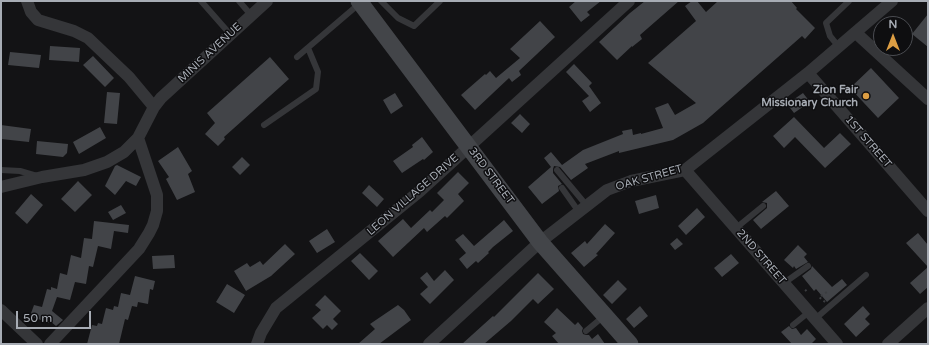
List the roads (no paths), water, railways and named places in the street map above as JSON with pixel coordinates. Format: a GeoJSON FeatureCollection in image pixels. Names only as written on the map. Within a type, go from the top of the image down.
{"type":"FeatureCollection","features":[{"type":"Feature","properties":{"kind":"street"},"geometry":{"type":"LineString","coordinates":[[27,1],[31,12],[38,20],[74,31],[88,38],[129,77],[154,107]]}},
{"type":"Feature","properties":{"kind":"street","name":"MINIS AVENUE"},"geometry":{"type":"LineString","coordinates":[[1,187],[42,177],[72,173],[96,166],[124,152],[138,138],[154,107],[161,98],[267,1]]}},
{"type":"Feature","properties":{"kind":"street","name":"LEON VILLAGE DRIVE"},"geometry":{"type":"LineString","coordinates":[[257,344],[261,333],[276,308],[420,191],[629,1]]}},
{"type":"Feature","properties":{"kind":"street","name":"OAK STREET"},"geometry":{"type":"LineString","coordinates":[[429,344],[540,242],[607,190],[631,181],[685,170],[808,73],[892,1]]}},
{"type":"Feature","properties":{"kind":"street","name":"3RD STREET"},"geometry":{"type":"LineString","coordinates":[[360,2],[540,242],[630,344]]}},
{"type":"Feature","properties":{"kind":"street"},"geometry":{"type":"LineString","coordinates":[[856,33],[928,99]]}},
{"type":"Feature","properties":{"kind":"street","name":"1ST STREET"},"geometry":{"type":"LineString","coordinates":[[808,73],[928,211]]}},
{"type":"Feature","properties":{"kind":"street"},"geometry":{"type":"LineString","coordinates":[[50,344],[139,249],[153,225],[157,211],[157,195],[138,138]]}},
{"type":"Feature","properties":{"kind":"street","name":"2ND STREET"},"geometry":{"type":"LineString","coordinates":[[685,170],[837,344]]}},
{"type":"Feature","properties":{"kind":"street"},"geometry":{"type":"LineString","coordinates":[[888,344],[928,308]]}},
{"type":"Feature","properties":{"kind":"street"},"geometry":{"type":"LineString","coordinates":[[1,310],[37,344]]}},
{"type":"Feature","properties":{"kind":"lane"},"geometry":{"type":"LineString","coordinates":[[201,1],[230,34]]}},
{"type":"Feature","properties":{"kind":"lane"},"geometry":{"type":"LineString","coordinates":[[239,1],[251,15]]}},
{"type":"Feature","properties":{"kind":"lane"},"geometry":{"type":"LineString","coordinates":[[382,1],[398,18],[414,26],[440,1]]}},
{"type":"Feature","properties":{"kind":"lane"},"geometry":{"type":"LineString","coordinates":[[839,47],[830,36],[826,23],[848,1]]}},
{"type":"Feature","properties":{"kind":"lane"},"geometry":{"type":"LineString","coordinates":[[297,57],[360,2]]}},
{"type":"Feature","properties":{"kind":"lane"},"geometry":{"type":"LineString","coordinates":[[264,124],[316,89],[318,72],[308,48]]}},
{"type":"Feature","properties":{"kind":"lane"},"geometry":{"type":"LineString","coordinates":[[1,170],[20,171],[42,177]]}},
{"type":"Feature","properties":{"kind":"lane"},"geometry":{"type":"LineString","coordinates":[[557,170],[583,209]]}},
{"type":"Feature","properties":{"kind":"lane"},"geometry":{"type":"LineString","coordinates":[[562,188],[583,209]]}},
{"type":"Feature","properties":{"kind":"lane"},"geometry":{"type":"LineString","coordinates":[[736,228],[763,206]]}},
{"type":"Feature","properties":{"kind":"lane"},"geometry":{"type":"LineString","coordinates":[[784,283],[808,266]]}},
{"type":"Feature","properties":{"kind":"lane"},"geometry":{"type":"LineString","coordinates":[[793,325],[829,307],[866,275]]}},
{"type":"Feature","properties":{"kind":"lane"},"geometry":{"type":"LineString","coordinates":[[586,331],[604,316]]}},
{"type":"Feature","properties":{"kind":"place","name":"Zion Fair Missionary Church"},"geometry":{"type":"Point","coordinates":[866,96]}}]}
